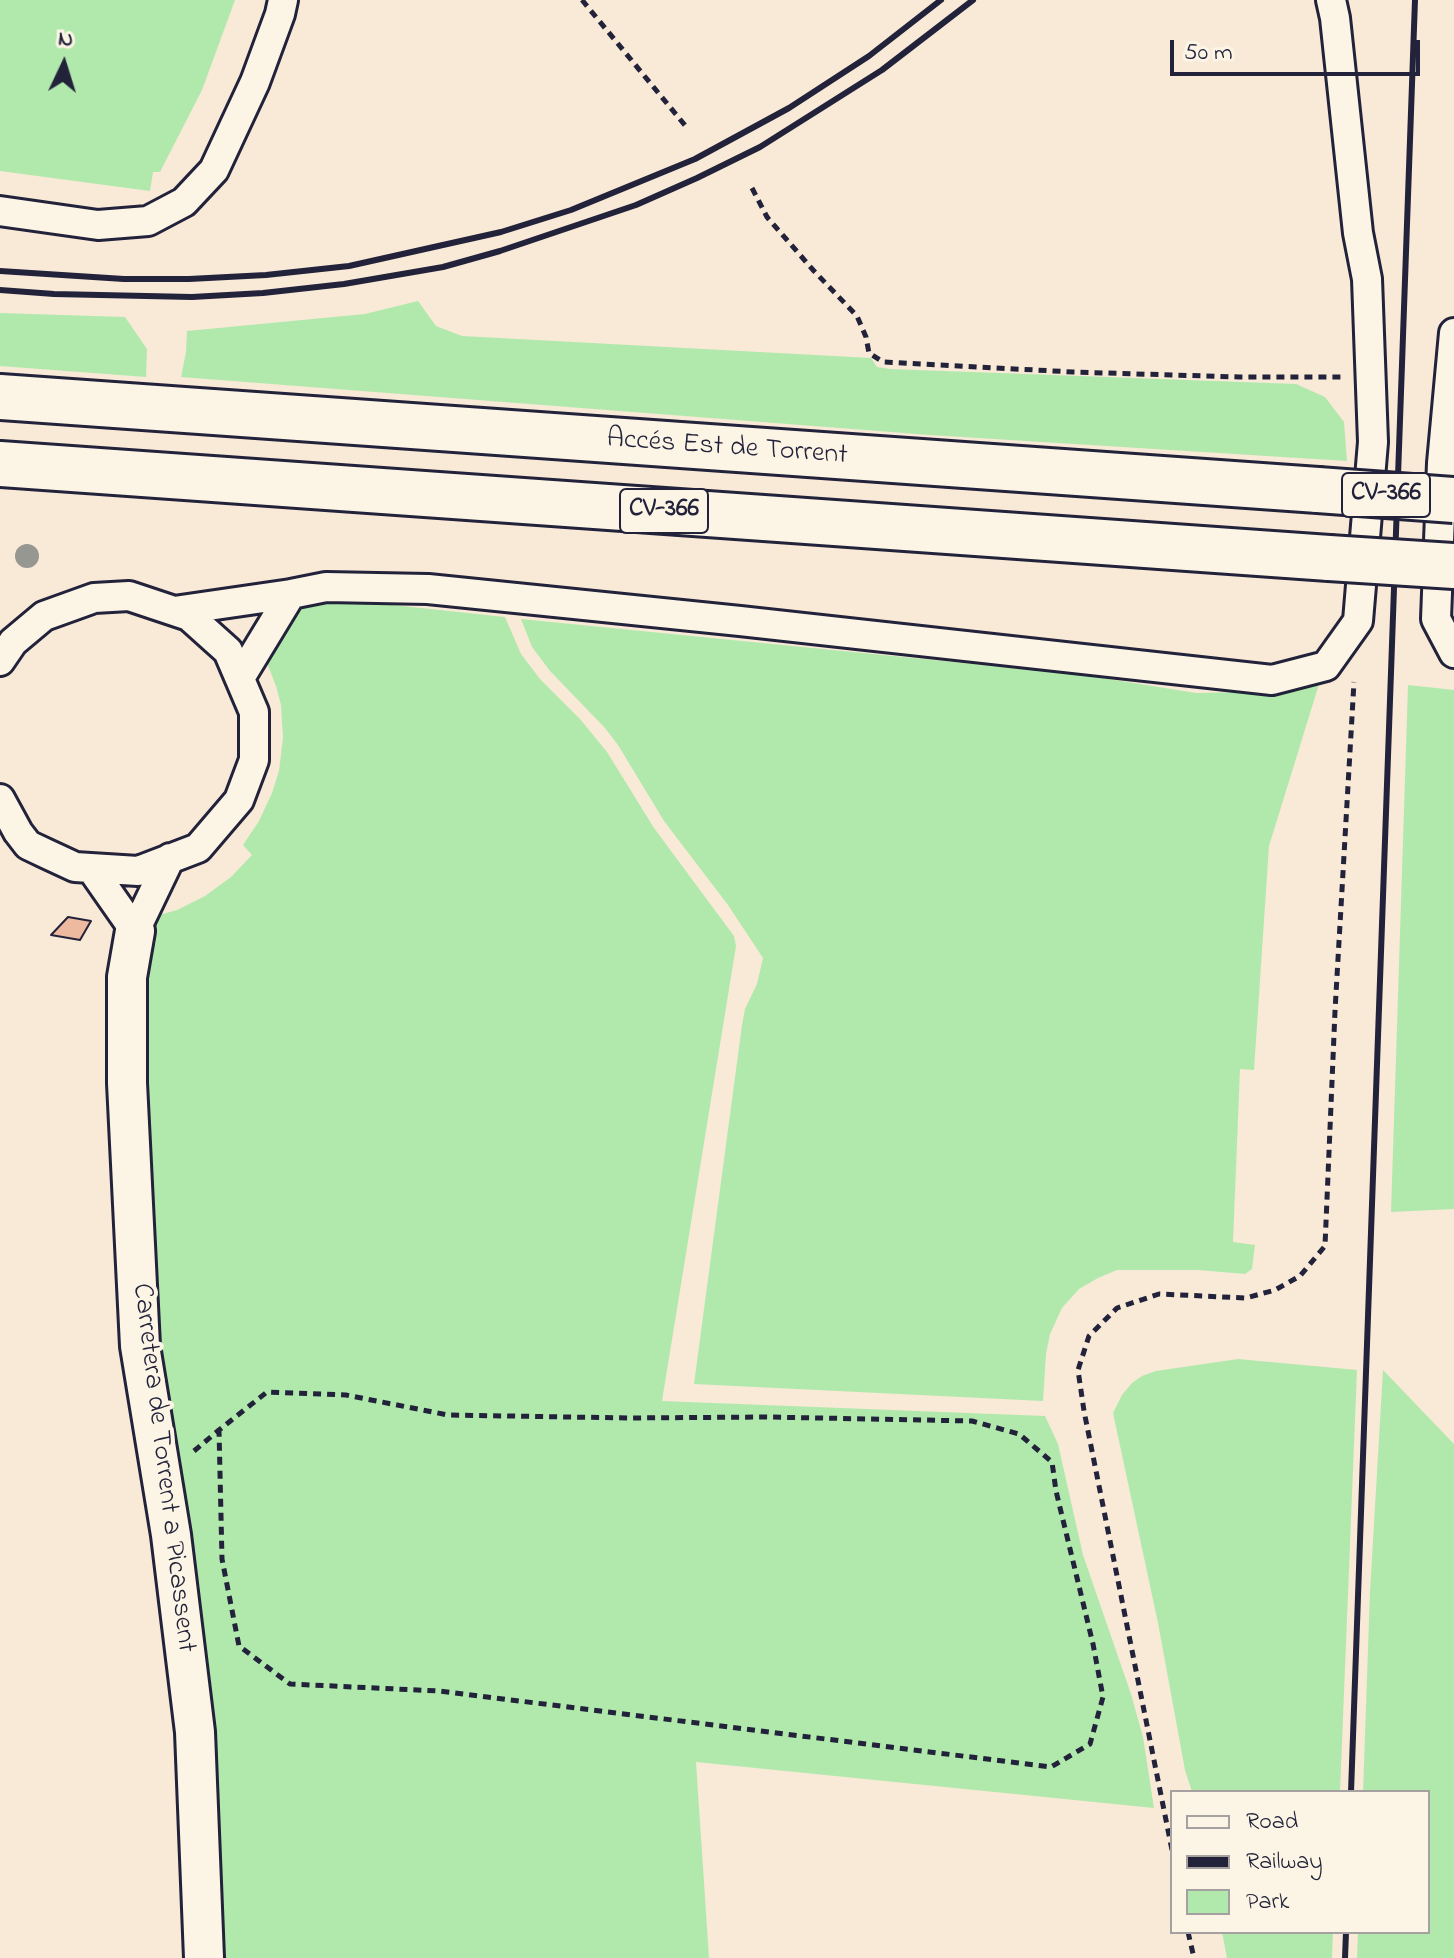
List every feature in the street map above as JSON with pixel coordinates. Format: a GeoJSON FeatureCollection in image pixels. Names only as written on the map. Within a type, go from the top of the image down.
{"type":"FeatureCollection","features":[{"type":"Feature","properties":{"kind":"main road","name":"Accés Est de Torrent"},"geometry":{"type":"LineString","coordinates":[[0,397],[1454,500]]}},
{"type":"Feature","properties":{"kind":"main road","name":"CV-366"},"geometry":{"type":"LineString","coordinates":[[0,464],[1454,566]]}},
{"type":"Feature","properties":{"kind":"street"},"geometry":{"type":"LineString","coordinates":[[0,211],[98,225],[148,221],[184,202],[214,170],[255,82],[283,0]]}},
{"type":"Feature","properties":{"kind":"street"},"geometry":{"type":"LineString","coordinates":[[174,611],[326,587],[428,589],[1272,680],[1326,666],[1358,621],[1373,442],[1367,279],[1358,233],[1331,0]]}},
{"type":"Feature","properties":{"kind":"street"},"geometry":{"type":"LineString","coordinates":[[1454,333],[1442,463],[1436,619],[1454,653]]}},
{"type":"Feature","properties":{"kind":"street"},"geometry":{"type":"LineString","coordinates":[[240,678],[291,594]]}},
{"type":"Feature","properties":{"kind":"street"},"geometry":{"type":"LineString","coordinates":[[0,837],[28,845],[75,867],[138,871],[198,848],[239,800],[254,760],[254,712],[228,651],[189,616],[129,596],[94,598],[44,616],[4,649]]}},
{"type":"Feature","properties":{"kind":"street"},"geometry":{"type":"LineString","coordinates":[[0,799],[28,845]]}},
{"type":"Feature","properties":{"kind":"street"},"geometry":{"type":"LineString","coordinates":[[91,868],[135,931],[170,858]]}},
{"type":"Feature","properties":{"kind":"street","name":"Carretera de Torrent a Picassent"},"geometry":{"type":"LineString","coordinates":[[135,931],[127,977],[127,1083],[140,1346],[171,1535],[195,1732],[204,1958]]}},
{"type":"Feature","properties":{"kind":"path"},"geometry":{"type":"LineString","coordinates":[[582,0],[688,129]]}},
{"type":"Feature","properties":{"kind":"path"},"geometry":{"type":"LineString","coordinates":[[752,188],[767,217],[857,316],[869,353],[883,362],[1224,377],[1370,377]]}},
{"type":"Feature","properties":{"kind":"path"},"geometry":{"type":"LineString","coordinates":[[1170,1840],[1078,1370],[1089,1336],[1117,1308],[1159,1294],[1246,1298],[1275,1290],[1300,1276],[1325,1246],[1335,1011],[1358,621]]}},
{"type":"Feature","properties":{"kind":"path"},"geometry":{"type":"LineString","coordinates":[[162,1476],[219,1430],[267,1392],[346,1395],[448,1415],[972,1421],[1019,1434],[1052,1462],[1103,1697],[1090,1744],[1051,1767],[439,1691],[290,1684],[239,1646],[222,1559],[219,1430]]}},
{"type":"Feature","properties":{"kind":"path"},"geometry":{"type":"LineString","coordinates":[[1188,1934],[1194,1958]]}},
{"type":"Feature","properties":{"kind":"green space"},"geometry":{"type":"Polygon","coordinates":[[[0,0],[235,0],[202,90],[160,172],[153,172],[150,191],[0,171],[0,0]]]}},
{"type":"Feature","properties":{"kind":"green space"},"geometry":{"type":"Polygon","coordinates":[[[418,301],[436,326],[462,336],[871,358],[877,367],[890,369],[1296,384],[1325,397],[1344,422],[1347,461],[930,435],[181,377],[187,331],[365,314],[418,301]]]}},
{"type":"Feature","properties":{"kind":"green space"},"geometry":{"type":"Polygon","coordinates":[[[0,313],[125,317],[147,349],[146,377],[0,366],[0,313]]]}},
{"type":"Feature","properties":{"kind":"green space"},"geometry":{"type":"Polygon","coordinates":[[[337,599],[505,617],[521,654],[607,752],[654,828],[734,936],[736,946],[662,1401],[1045,1416],[1058,1444],[1083,1555],[1143,1737],[1154,1808],[696,1762],[709,1958],[217,1958],[157,1405],[146,1112],[145,919],[177,910],[205,896],[231,877],[252,855],[243,845],[272,793],[279,771],[283,738],[281,705],[265,658],[290,609],[337,599]]]}},
{"type":"Feature","properties":{"kind":"green space"},"geometry":{"type":"Polygon","coordinates":[[[521,619],[1084,675],[1196,693],[1247,692],[1320,681],[1269,846],[1254,1070],[1240,1069],[1233,1242],[1255,1245],[1252,1269],[1245,1274],[1198,1270],[1117,1270],[1079,1289],[1062,1308],[1050,1334],[1043,1401],[694,1384],[742,1025],[763,958],[728,905],[664,821],[618,745],[532,647],[521,619]]]}},
{"type":"Feature","properties":{"kind":"green space"},"geometry":{"type":"Polygon","coordinates":[[[1408,685],[1454,690],[1454,1209],[1391,1212],[1408,685]]]}},
{"type":"Feature","properties":{"kind":"green space"},"geometry":{"type":"Polygon","coordinates":[[[1238,1359],[1357,1370],[1340,1790],[1191,1790],[1113,1413],[1132,1383],[1156,1371],[1238,1359]]]}},
{"type":"Feature","properties":{"kind":"green space"},"geometry":{"type":"Polygon","coordinates":[[[1383,1370],[1454,1444],[1454,1958],[1357,1958],[1358,1934],[1430,1934],[1430,1790],[1363,1790],[1370,1592],[1383,1370]]]}},
{"type":"Feature","properties":{"kind":"green space"},"geometry":{"type":"Polygon","coordinates":[[[1222,1934],[1333,1934],[1332,1958],[1227,1958],[1222,1934]]]}},
{"type":"Feature","properties":{"kind":"building"},"geometry":{"type":"Polygon","coordinates":[[[68,917],[91,921],[80,940],[51,935],[68,917]]]}},
{"type":"Feature","properties":{"kind":"railway"},"geometry":{"type":"LineString","coordinates":[[0,271],[124,279],[266,275],[349,266],[501,232],[571,210],[695,159],[789,108],[869,56],[941,0]]}},
{"type":"Feature","properties":{"kind":"railway"},"geometry":{"type":"LineString","coordinates":[[0,290],[192,297],[263,293],[344,284],[443,267],[500,251],[636,205],[760,147],[882,70],[973,0]]}},
{"type":"Feature","properties":{"kind":"railway"},"geometry":{"type":"LineString","coordinates":[[1351,1790],[1415,0]]}},
{"type":"Feature","properties":{"kind":"railway"},"geometry":{"type":"LineString","coordinates":[[1345,1958],[1346,1934]]}}]}
